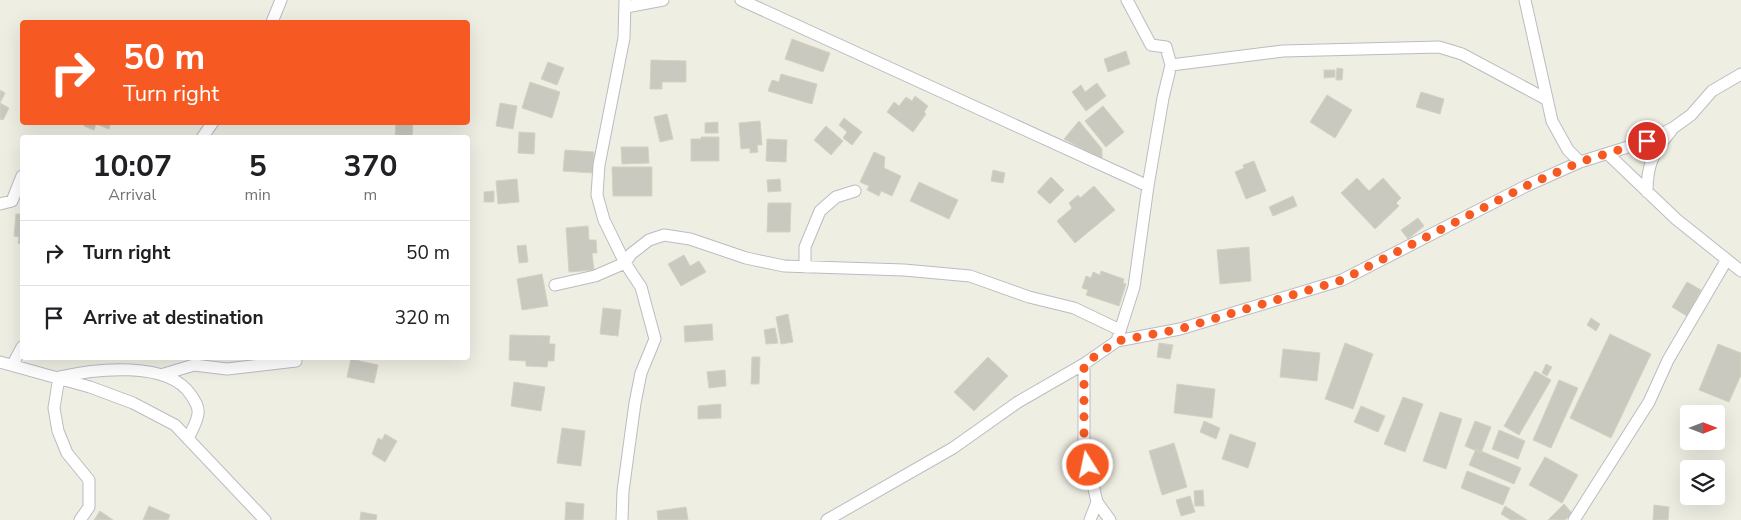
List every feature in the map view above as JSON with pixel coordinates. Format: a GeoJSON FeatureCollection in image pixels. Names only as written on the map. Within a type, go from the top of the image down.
{"type":"FeatureCollection","features":[{"type":"Feature","properties":{"kind":"street"},"geometry":{"type":"LineString","coordinates":[[273,20],[281,0]]}},
{"type":"Feature","properties":{"kind":"street"},"geometry":{"type":"LineString","coordinates":[[622,520],[622,491],[634,403],[641,373],[655,339],[641,287],[625,262],[604,220],[597,195],[601,155],[624,38],[626,3],[663,0]]}},
{"type":"Feature","properties":{"kind":"street"},"geometry":{"type":"LineString","coordinates":[[741,0],[1148,186]]}},
{"type":"Feature","properties":{"kind":"street"},"geometry":{"type":"LineString","coordinates":[[827,520],[953,448],[1018,402],[1084,364],[1119,335],[1134,287],[1163,98],[1172,65],[1166,46],[1151,45],[1127,0]]}},
{"type":"Feature","properties":{"kind":"street"},"geometry":{"type":"LineString","coordinates":[[1526,0],[1552,122],[1568,150],[1580,162]]}},
{"type":"Feature","properties":{"kind":"street"},"geometry":{"type":"LineString","coordinates":[[1172,65],[1284,50],[1439,47],[1462,54],[1546,99]]}},
{"type":"Feature","properties":{"kind":"street"},"geometry":{"type":"LineString","coordinates":[[1648,192],[1647,173],[1659,145],[1674,128],[1691,115],[1712,91],[1741,74]]}},
{"type":"Feature","properties":{"kind":"street"},"geometry":{"type":"LineString","coordinates":[[555,285],[595,276],[625,262],[631,254],[649,240],[664,235],[705,243],[746,258],[784,266],[904,270],[970,276],[1029,297],[1074,308],[1119,335],[1180,329],[1342,280],[1526,186],[1580,162],[1609,155],[1674,128]]}},
{"type":"Feature","properties":{"kind":"street"},"geometry":{"type":"LineString","coordinates":[[1609,155],[1726,261],[1741,271]]}},
{"type":"Feature","properties":{"kind":"street"},"geometry":{"type":"LineString","coordinates":[[0,204],[12,201],[20,181]]}},
{"type":"Feature","properties":{"kind":"street"},"geometry":{"type":"LineString","coordinates":[[805,266],[805,247],[820,211],[836,197],[855,191]]}},
{"type":"Feature","properties":{"kind":"street"},"geometry":{"type":"LineString","coordinates":[[1574,520],[1648,402],[1668,360],[1726,261]]}},
{"type":"Feature","properties":{"kind":"street"},"geometry":{"type":"LineString","coordinates":[[13,364],[20,351]]}},
{"type":"Feature","properties":{"kind":"street"},"geometry":{"type":"LineString","coordinates":[[164,374],[194,365],[227,369],[296,361]]}},
{"type":"Feature","properties":{"kind":"street"},"geometry":{"type":"LineString","coordinates":[[0,362],[59,377],[133,403],[175,425],[265,520]]}},
{"type":"Feature","properties":{"kind":"street"},"geometry":{"type":"LineString","coordinates":[[1084,364],[1084,446],[1097,502],[1110,520]]}},
{"type":"Feature","properties":{"kind":"street"},"geometry":{"type":"LineString","coordinates":[[59,377],[94,371],[139,370],[164,374],[188,390],[196,403],[198,414],[188,439]]}},
{"type":"Feature","properties":{"kind":"street"},"geometry":{"type":"LineString","coordinates":[[59,377],[54,408],[58,431],[67,453],[89,480],[89,507],[80,520]]}},
{"type":"Feature","properties":{"kind":"street"},"geometry":{"type":"LineString","coordinates":[[1090,520],[1097,502]]}},
{"type":"Feature","properties":{"kind":"building"},"geometry":{"type":"Polygon","coordinates":[[[792,39],[830,53],[823,72],[785,59],[792,39]]]}},
{"type":"Feature","properties":{"kind":"building"},"geometry":{"type":"Polygon","coordinates":[[[1126,51],[1130,64],[1108,72],[1104,59],[1126,51]]]}},
{"type":"Feature","properties":{"kind":"building"},"geometry":{"type":"Polygon","coordinates":[[[651,60],[686,61],[686,82],[662,82],[662,89],[650,89],[651,60]]]}},
{"type":"Feature","properties":{"kind":"building"},"geometry":{"type":"Polygon","coordinates":[[[548,62],[564,68],[557,85],[541,79],[548,62]]]}},
{"type":"Feature","properties":{"kind":"building"},"geometry":{"type":"Polygon","coordinates":[[[1337,68],[1343,69],[1342,80],[1336,80],[1337,68]]]}},
{"type":"Feature","properties":{"kind":"building"},"geometry":{"type":"Polygon","coordinates":[[[1324,70],[1335,70],[1335,77],[1324,78],[1324,70]]]}},
{"type":"Feature","properties":{"kind":"building"},"geometry":{"type":"Polygon","coordinates":[[[781,74],[817,84],[812,104],[768,91],[772,80],[779,82],[781,74]]]}},
{"type":"Feature","properties":{"kind":"building"},"geometry":{"type":"Polygon","coordinates":[[[530,82],[560,92],[552,118],[522,108],[530,82]]]}},
{"type":"Feature","properties":{"kind":"building"},"geometry":{"type":"Polygon","coordinates":[[[1097,83],[1106,96],[1086,111],[1072,92],[1081,85],[1085,92],[1097,83]]]}},
{"type":"Feature","properties":{"kind":"building"},"geometry":{"type":"Polygon","coordinates":[[[0,90],[5,93],[0,103],[0,90]]]}},
{"type":"Feature","properties":{"kind":"building"},"geometry":{"type":"Polygon","coordinates":[[[1421,92],[1444,99],[1440,114],[1416,107],[1421,92]]]}},
{"type":"Feature","properties":{"kind":"building"},"geometry":{"type":"Polygon","coordinates":[[[1327,95],[1352,110],[1335,138],[1310,122],[1327,95]]]}},
{"type":"Feature","properties":{"kind":"building"},"geometry":{"type":"Polygon","coordinates":[[[915,96],[928,106],[924,112],[926,114],[913,132],[887,112],[894,102],[899,106],[906,97],[912,101],[915,96]]]}},
{"type":"Feature","properties":{"kind":"building"},"geometry":{"type":"Polygon","coordinates":[[[0,103],[9,108],[3,120],[0,119],[0,103]]]}},
{"type":"Feature","properties":{"kind":"building"},"geometry":{"type":"Polygon","coordinates":[[[500,103],[517,106],[513,129],[496,126],[500,103]]]}},
{"type":"Feature","properties":{"kind":"building"},"geometry":{"type":"Polygon","coordinates":[[[1103,106],[1124,132],[1106,147],[1085,121],[1103,106]]]}},
{"type":"Feature","properties":{"kind":"building"},"geometry":{"type":"Polygon","coordinates":[[[667,114],[673,139],[660,142],[654,117],[667,114]]]}},
{"type":"Feature","properties":{"kind":"building"},"geometry":{"type":"Polygon","coordinates":[[[844,118],[862,132],[852,145],[843,138],[847,132],[839,125],[844,118]]]}},
{"type":"Feature","properties":{"kind":"building"},"geometry":{"type":"Polygon","coordinates":[[[760,121],[762,145],[757,145],[758,152],[750,153],[750,148],[741,149],[739,123],[760,121]]]}},
{"type":"Feature","properties":{"kind":"building"},"geometry":{"type":"Polygon","coordinates":[[[1079,121],[1102,149],[1102,159],[1064,139],[1079,121]]]}},
{"type":"Feature","properties":{"kind":"building"},"geometry":{"type":"Polygon","coordinates":[[[718,122],[718,133],[705,133],[705,123],[718,122]]]}},
{"type":"Feature","properties":{"kind":"building"},"geometry":{"type":"Polygon","coordinates":[[[84,125],[96,125],[94,130],[84,125]]]}},
{"type":"Feature","properties":{"kind":"building"},"geometry":{"type":"Polygon","coordinates":[[[99,125],[110,125],[109,129],[99,125]]]}},
{"type":"Feature","properties":{"kind":"building"},"geometry":{"type":"Polygon","coordinates":[[[396,125],[413,125],[412,135],[395,135],[396,125]]]}},
{"type":"Feature","properties":{"kind":"building"},"geometry":{"type":"Polygon","coordinates":[[[826,126],[843,141],[831,155],[814,140],[826,126]]]}},
{"type":"Feature","properties":{"kind":"building"},"geometry":{"type":"Polygon","coordinates":[[[519,132],[535,133],[534,154],[518,153],[519,132]]]}},
{"type":"Feature","properties":{"kind":"building"},"geometry":{"type":"Polygon","coordinates":[[[701,137],[719,137],[719,161],[691,161],[691,139],[701,139],[701,137]]]}},
{"type":"Feature","properties":{"kind":"building"},"geometry":{"type":"Polygon","coordinates":[[[767,139],[787,140],[786,162],[766,161],[767,139]]]}},
{"type":"Feature","properties":{"kind":"building"},"geometry":{"type":"Polygon","coordinates":[[[621,147],[648,147],[649,163],[622,164],[621,147]]]}},
{"type":"Feature","properties":{"kind":"building"},"geometry":{"type":"Polygon","coordinates":[[[565,150],[594,152],[593,173],[563,171],[565,150]]]}},
{"type":"Feature","properties":{"kind":"building"},"geometry":{"type":"Polygon","coordinates":[[[874,152],[885,157],[884,168],[901,176],[892,196],[881,191],[879,196],[867,190],[869,186],[860,182],[874,152]]]}},
{"type":"Feature","properties":{"kind":"building"},"geometry":{"type":"Polygon","coordinates":[[[1254,161],[1266,191],[1246,199],[1235,172],[1244,168],[1243,165],[1254,161]]]}},
{"type":"Feature","properties":{"kind":"building"},"geometry":{"type":"Polygon","coordinates":[[[612,167],[652,167],[652,196],[613,196],[612,167]]]}},
{"type":"Feature","properties":{"kind":"building"},"geometry":{"type":"Polygon","coordinates":[[[993,170],[1005,173],[1003,183],[991,181],[993,170]]]}},
{"type":"Feature","properties":{"kind":"building"},"geometry":{"type":"Polygon","coordinates":[[[1051,177],[1064,190],[1050,204],[1037,192],[1051,177]]]}},
{"type":"Feature","properties":{"kind":"building"},"geometry":{"type":"Polygon","coordinates":[[[1357,178],[1369,191],[1383,178],[1401,198],[1396,203],[1399,206],[1375,229],[1341,193],[1357,178]]]}},
{"type":"Feature","properties":{"kind":"building"},"geometry":{"type":"Polygon","coordinates":[[[517,179],[519,202],[498,204],[496,181],[517,179]]]}},
{"type":"Feature","properties":{"kind":"building"},"geometry":{"type":"Polygon","coordinates":[[[780,179],[781,191],[768,192],[767,180],[780,179]]]}},
{"type":"Feature","properties":{"kind":"building"},"geometry":{"type":"Polygon","coordinates":[[[919,182],[958,200],[949,219],[910,201],[919,182]]]}},
{"type":"Feature","properties":{"kind":"building"},"geometry":{"type":"Polygon","coordinates":[[[1094,186],[1115,210],[1075,243],[1057,221],[1072,208],[1069,203],[1078,195],[1080,198],[1094,186]]]}},
{"type":"Feature","properties":{"kind":"building"},"geometry":{"type":"Polygon","coordinates":[[[494,191],[494,202],[484,202],[484,192],[494,191]]]}},
{"type":"Feature","properties":{"kind":"building"},"geometry":{"type":"Polygon","coordinates":[[[1293,196],[1297,206],[1273,216],[1269,207],[1293,196]]]}},
{"type":"Feature","properties":{"kind":"building"},"geometry":{"type":"Polygon","coordinates":[[[768,203],[791,203],[790,232],[767,232],[768,203]]]}},
{"type":"Feature","properties":{"kind":"building"},"geometry":{"type":"Polygon","coordinates":[[[16,214],[20,214],[20,244],[18,243],[19,237],[14,236],[16,214]]]}},
{"type":"Feature","properties":{"kind":"building"},"geometry":{"type":"Polygon","coordinates":[[[1418,218],[1424,226],[1408,239],[1401,230],[1418,218]]]}},
{"type":"Feature","properties":{"kind":"building"},"geometry":{"type":"Polygon","coordinates":[[[588,226],[589,240],[596,240],[597,253],[592,253],[594,270],[569,272],[566,228],[588,226]]]}},
{"type":"Feature","properties":{"kind":"building"},"geometry":{"type":"Polygon","coordinates":[[[526,245],[528,262],[519,263],[517,246],[526,245]]]}},
{"type":"Feature","properties":{"kind":"building"},"geometry":{"type":"Polygon","coordinates":[[[1249,247],[1251,281],[1220,284],[1217,250],[1249,247]]]}},
{"type":"Feature","properties":{"kind":"building"},"geometry":{"type":"Polygon","coordinates":[[[684,255],[690,266],[699,261],[706,272],[681,286],[668,264],[684,255]]]}},
{"type":"Feature","properties":{"kind":"building"},"geometry":{"type":"Polygon","coordinates":[[[1101,271],[1124,279],[1123,283],[1126,284],[1119,306],[1086,295],[1088,290],[1082,288],[1086,276],[1091,278],[1093,272],[1100,275],[1101,271]]]}},
{"type":"Feature","properties":{"kind":"building"},"geometry":{"type":"Polygon","coordinates":[[[542,274],[548,306],[522,310],[517,279],[542,274]]]}},
{"type":"Feature","properties":{"kind":"building"},"geometry":{"type":"Polygon","coordinates":[[[1687,282],[1701,290],[1687,316],[1672,307],[1687,282]]]}},
{"type":"Feature","properties":{"kind":"building"},"geometry":{"type":"Polygon","coordinates":[[[603,308],[621,310],[618,336],[600,334],[603,308]]]}},
{"type":"Feature","properties":{"kind":"building"},"geometry":{"type":"Polygon","coordinates":[[[788,314],[793,342],[781,344],[776,317],[788,314]]]}},
{"type":"Feature","properties":{"kind":"building"},"geometry":{"type":"Polygon","coordinates":[[[1591,318],[1600,324],[1596,331],[1587,325],[1591,318]]]}},
{"type":"Feature","properties":{"kind":"building"},"geometry":{"type":"Polygon","coordinates":[[[712,324],[713,340],[685,342],[684,326],[712,324]]]}},
{"type":"Feature","properties":{"kind":"building"},"geometry":{"type":"Polygon","coordinates":[[[775,328],[778,343],[766,344],[764,330],[775,328]]]}},
{"type":"Feature","properties":{"kind":"building"},"geometry":{"type":"Polygon","coordinates":[[[1610,334],[1651,354],[1611,438],[1570,418],[1610,334]]]}},
{"type":"Feature","properties":{"kind":"building"},"geometry":{"type":"Polygon","coordinates":[[[510,335],[550,336],[549,344],[555,344],[554,361],[548,361],[547,367],[526,366],[526,361],[509,360],[510,335]]]}},
{"type":"Feature","properties":{"kind":"building"},"geometry":{"type":"Polygon","coordinates":[[[1159,343],[1173,345],[1170,359],[1157,357],[1159,343]]]}},
{"type":"Feature","properties":{"kind":"building"},"geometry":{"type":"Polygon","coordinates":[[[1345,343],[1373,354],[1353,409],[1325,399],[1345,343]]]}},
{"type":"Feature","properties":{"kind":"building"},"geometry":{"type":"Polygon","coordinates":[[[1718,344],[1741,353],[1741,375],[1729,402],[1699,390],[1718,344]]]}},
{"type":"Feature","properties":{"kind":"building"},"geometry":{"type":"Polygon","coordinates":[[[1283,349],[1320,353],[1317,381],[1280,377],[1283,349]]]}},
{"type":"Feature","properties":{"kind":"building"},"geometry":{"type":"Polygon","coordinates":[[[752,357],[760,357],[759,384],[751,384],[752,357]]]}},
{"type":"Feature","properties":{"kind":"building"},"geometry":{"type":"Polygon","coordinates":[[[988,357],[1008,376],[974,411],[954,392],[988,357]]]}},
{"type":"Feature","properties":{"kind":"building"},"geometry":{"type":"Polygon","coordinates":[[[351,360],[378,365],[374,383],[347,377],[351,360]]]}},
{"type":"Feature","properties":{"kind":"building"},"geometry":{"type":"Polygon","coordinates":[[[1546,364],[1552,367],[1547,376],[1542,373],[1546,364]]]}},
{"type":"Feature","properties":{"kind":"building"},"geometry":{"type":"Polygon","coordinates":[[[725,370],[726,386],[709,388],[707,372],[725,370]]]}},
{"type":"Feature","properties":{"kind":"building"},"geometry":{"type":"Polygon","coordinates":[[[1535,371],[1551,380],[1519,435],[1504,426],[1535,371]]]}},
{"type":"Feature","properties":{"kind":"building"},"geometry":{"type":"Polygon","coordinates":[[[1559,380],[1578,388],[1551,448],[1533,440],[1559,380]]]}},
{"type":"Feature","properties":{"kind":"building"},"geometry":{"type":"Polygon","coordinates":[[[514,382],[545,387],[541,411],[511,406],[514,382]]]}},
{"type":"Feature","properties":{"kind":"building"},"geometry":{"type":"Polygon","coordinates":[[[1177,384],[1215,389],[1212,418],[1174,413],[1177,384]]]}},
{"type":"Feature","properties":{"kind":"building"},"geometry":{"type":"Polygon","coordinates":[[[1403,397],[1423,404],[1405,452],[1384,444],[1403,397]]]}},
{"type":"Feature","properties":{"kind":"building"},"geometry":{"type":"Polygon","coordinates":[[[721,404],[721,418],[698,419],[698,406],[721,404]]]}},
{"type":"Feature","properties":{"kind":"building"},"geometry":{"type":"Polygon","coordinates":[[[1361,406],[1385,416],[1378,432],[1354,422],[1361,406]]]}},
{"type":"Feature","properties":{"kind":"building"},"geometry":{"type":"Polygon","coordinates":[[[1440,412],[1462,419],[1446,469],[1423,461],[1440,412]]]}},
{"type":"Feature","properties":{"kind":"building"},"geometry":{"type":"Polygon","coordinates":[[[1204,421],[1220,428],[1216,439],[1200,432],[1204,421]]]}},
{"type":"Feature","properties":{"kind":"building"},"geometry":{"type":"Polygon","coordinates":[[[1475,421],[1491,427],[1481,453],[1465,446],[1475,421]]]}},
{"type":"Feature","properties":{"kind":"building"},"geometry":{"type":"Polygon","coordinates":[[[562,428],[585,431],[581,466],[557,463],[562,428]]]}},
{"type":"Feature","properties":{"kind":"building"},"geometry":{"type":"Polygon","coordinates":[[[1499,430],[1525,441],[1518,459],[1492,449],[1499,430]]]}},
{"type":"Feature","properties":{"kind":"building"},"geometry":{"type":"Polygon","coordinates":[[[385,434],[397,441],[385,462],[372,454],[378,438],[382,440],[385,434]]]}},
{"type":"Feature","properties":{"kind":"building"},"geometry":{"type":"Polygon","coordinates":[[[1230,434],[1256,443],[1248,468],[1222,459],[1230,434]]]}},
{"type":"Feature","properties":{"kind":"building"},"geometry":{"type":"Polygon","coordinates":[[[1174,443],[1187,487],[1162,495],[1149,451],[1174,443]]]}},
{"type":"Feature","properties":{"kind":"building"},"geometry":{"type":"Polygon","coordinates":[[[1476,449],[1521,468],[1514,484],[1469,465],[1476,449]]]}},
{"type":"Feature","properties":{"kind":"building"},"geometry":{"type":"Polygon","coordinates":[[[1545,457],[1578,475],[1562,503],[1529,485],[1545,457]]]}},
{"type":"Feature","properties":{"kind":"building"},"geometry":{"type":"Polygon","coordinates":[[[1467,471],[1510,488],[1503,505],[1461,488],[1467,471]]]}},
{"type":"Feature","properties":{"kind":"building"},"geometry":{"type":"Polygon","coordinates":[[[1203,490],[1204,506],[1195,506],[1194,491],[1203,490]]]}},
{"type":"Feature","properties":{"kind":"building"},"geometry":{"type":"Polygon","coordinates":[[[1190,496],[1195,512],[1181,516],[1176,500],[1190,496]]]}},
{"type":"Feature","properties":{"kind":"building"},"geometry":{"type":"Polygon","coordinates":[[[566,502],[584,504],[583,520],[565,520],[566,502]]]}},
{"type":"Feature","properties":{"kind":"building"},"geometry":{"type":"Polygon","coordinates":[[[1564,504],[1572,513],[1565,520],[1548,520],[1564,504]]]}},
{"type":"Feature","properties":{"kind":"building"},"geometry":{"type":"Polygon","coordinates":[[[1654,505],[1669,507],[1668,520],[1653,520],[1654,505]]]}},
{"type":"Feature","properties":{"kind":"building"},"geometry":{"type":"Polygon","coordinates":[[[149,506],[170,515],[168,520],[143,520],[149,506]]]}},
{"type":"Feature","properties":{"kind":"building"},"geometry":{"type":"Polygon","coordinates":[[[1505,506],[1527,520],[1511,520],[1501,514],[1505,506]]]}},
{"type":"Feature","properties":{"kind":"building"},"geometry":{"type":"Polygon","coordinates":[[[686,507],[688,520],[658,520],[657,511],[686,507]]]}},
{"type":"Feature","properties":{"kind":"building"},"geometry":{"type":"Polygon","coordinates":[[[100,511],[113,520],[94,520],[100,511]]]}},
{"type":"Feature","properties":{"kind":"building"},"geometry":{"type":"Polygon","coordinates":[[[361,512],[377,515],[376,520],[360,520],[361,512]]]}},
{"type":"Feature","properties":{"kind":"route"},"geometry":{"type":"LineString","coordinates":[[1088,465],[1084,446],[1084,364],[1117,341],[1180,329],[1342,280],[1526,186],[1580,162],[1609,155],[1647,141]]}}]}
